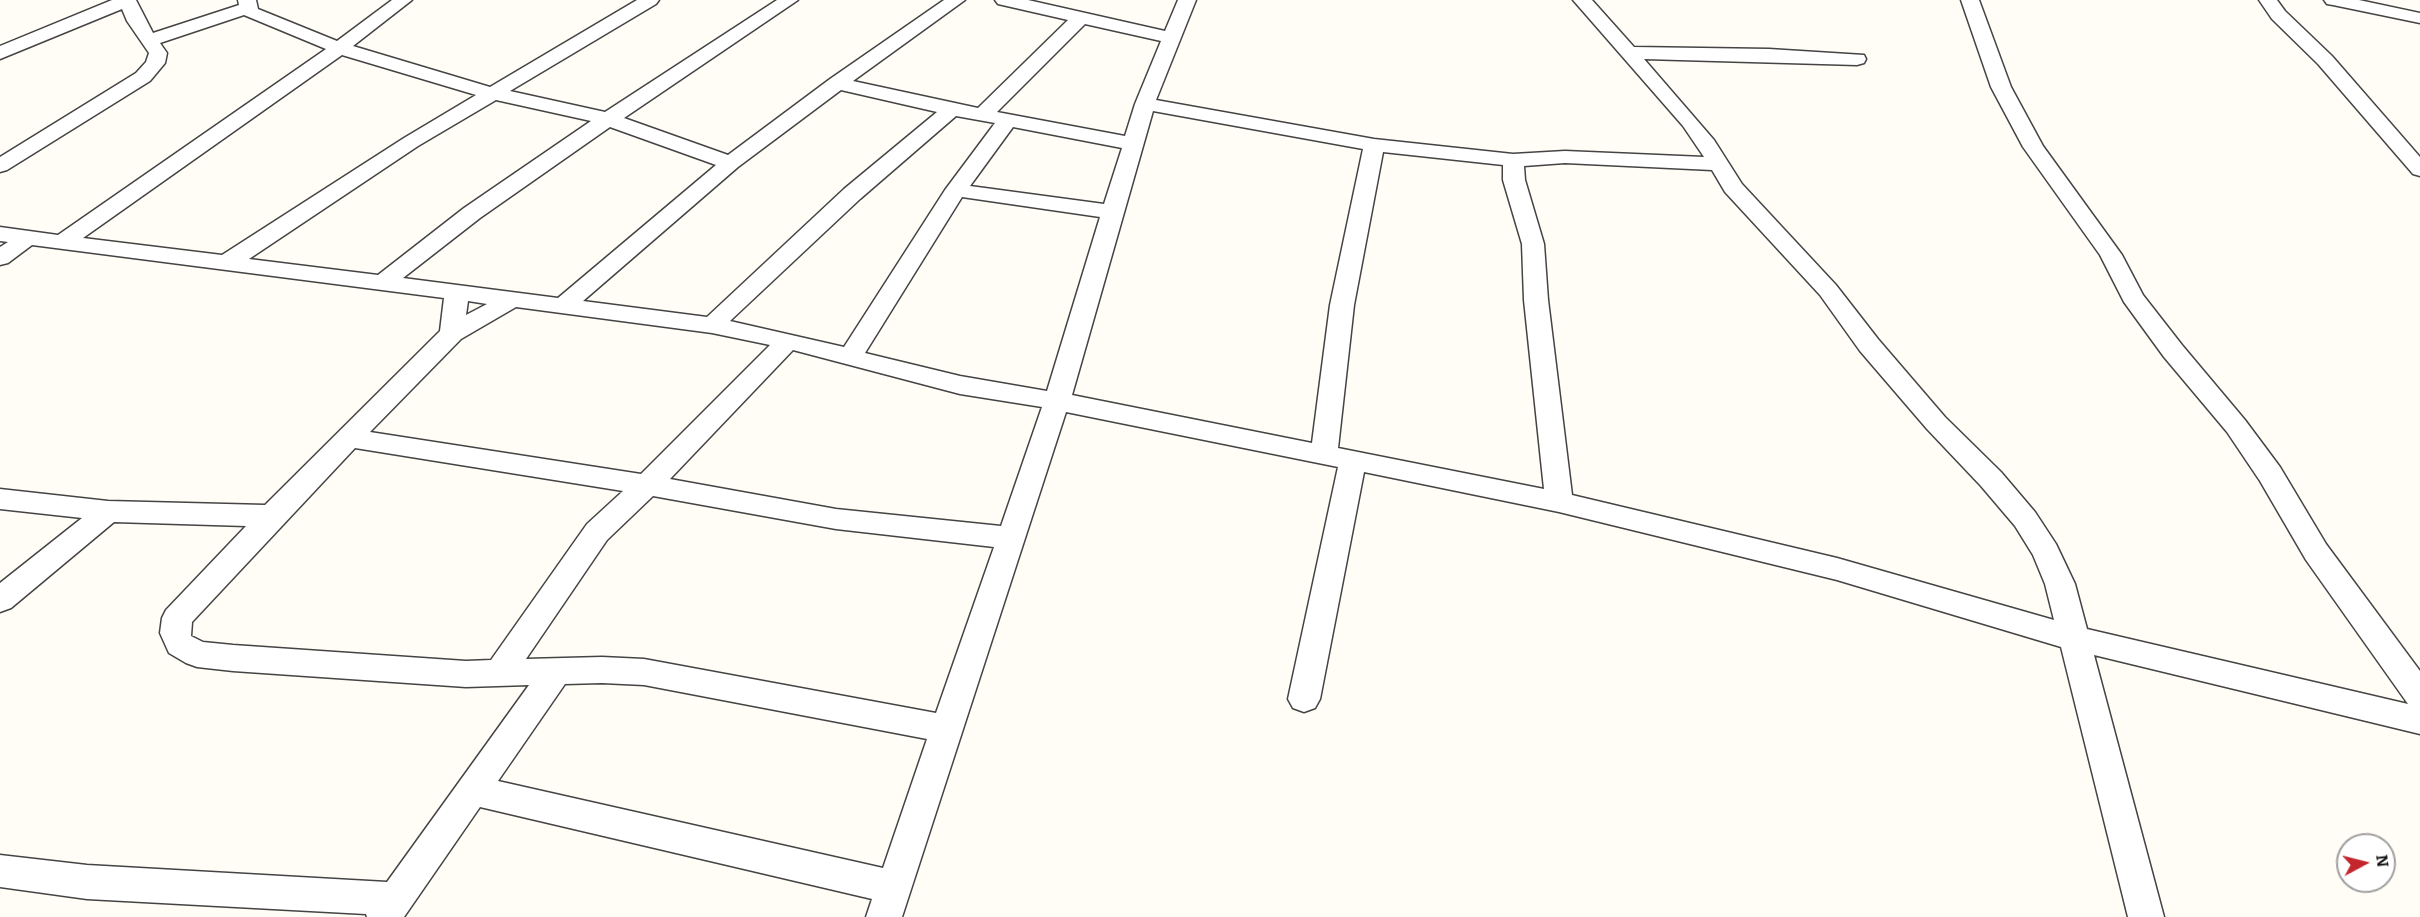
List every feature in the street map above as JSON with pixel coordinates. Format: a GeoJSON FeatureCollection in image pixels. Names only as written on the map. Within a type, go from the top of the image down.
{"type":"FeatureCollection","features":[{"type":"Feature","properties":{"kind":"street"},"geometry":{"type":"LineString","coordinates":[[0,53],[127,0],[136,21],[158,53],[155,63],[143,77],[0,166]]}},
{"type":"Feature","properties":{"kind":"street"},"geometry":{"type":"LineString","coordinates":[[64,242],[339,48],[403,0]]}},
{"type":"Feature","properties":{"kind":"street"},"geometry":{"type":"LineString","coordinates":[[228,262],[411,142],[650,0]]}},
{"type":"Feature","properties":{"kind":"street"},"geometry":{"type":"LineString","coordinates":[[382,283],[472,213],[608,119],[789,0]]}},
{"type":"Feature","properties":{"kind":"street"},"geometry":{"type":"LineString","coordinates":[[565,304],[731,163],[837,83],[956,0]]}},
{"type":"Feature","properties":{"kind":"street"},"geometry":{"type":"LineString","coordinates":[[1004,0],[1173,38]]}},
{"type":"Feature","properties":{"kind":"street"},"geometry":{"type":"LineString","coordinates":[[472,789],[889,902],[1056,401],[1145,104],[1187,0]]}},
{"type":"Feature","properties":{"kind":"street"},"geometry":{"type":"LineString","coordinates":[[1582,0],[1690,122],[1707,144],[1733,187],[1828,290],[1869,345],[1921,406],[1991,479],[2025,519],[2046,552],[2060,584],[2146,917]]}},
{"type":"Feature","properties":{"kind":"street"},"geometry":{"type":"LineString","coordinates":[[1970,0],[2001,87],[2033,147],[2111,255],[2132,297],[2236,426],[2270,474],[2316,552],[2420,695]]}},
{"type":"Feature","properties":{"kind":"street"},"geometry":{"type":"LineString","coordinates":[[2268,0],[2278,15],[2325,60],[2420,170]]}},
{"type":"Feature","properties":{"kind":"street"},"geometry":{"type":"LineString","coordinates":[[2333,0],[2420,18]]}},
{"type":"Feature","properties":{"kind":"street"},"geometry":{"type":"LineString","coordinates":[[150,40],[247,4],[251,13],[339,48],[491,93],[608,119],[731,163]]}},
{"type":"Feature","properties":{"kind":"street"},"geometry":{"type":"LineString","coordinates":[[982,115],[1081,17]]}},
{"type":"Feature","properties":{"kind":"street"},"geometry":{"type":"LineString","coordinates":[[1629,53],[1857,59]]}},
{"type":"Feature","properties":{"kind":"street"},"geometry":{"type":"LineString","coordinates":[[837,83],[952,110],[1133,144]]}},
{"type":"Feature","properties":{"kind":"street"},"geometry":{"type":"LineString","coordinates":[[1145,104],[1374,144],[1513,160],[1565,156],[1717,164]]}},
{"type":"Feature","properties":{"kind":"street"},"geometry":{"type":"LineString","coordinates":[[712,325],[852,194],[952,110]]}},
{"type":"Feature","properties":{"kind":"street"},"geometry":{"type":"LineString","coordinates":[[850,357],[956,190],[1008,120]]}},
{"type":"Feature","properties":{"kind":"street"},"geometry":{"type":"LineString","coordinates":[[1304,699],[1338,458],[1342,304],[1374,144]]}},
{"type":"Feature","properties":{"kind":"street"},"geometry":{"type":"LineString","coordinates":[[1513,160],[1514,180],[1533,244],[1538,312],[1559,502]]}},
{"type":"Feature","properties":{"kind":"street"},"geometry":{"type":"LineString","coordinates":[[956,190],[1112,212]]}},
{"type":"Feature","properties":{"kind":"street"},"geometry":{"type":"LineString","coordinates":[[0,234],[457,291],[511,300],[565,304],[712,325],[788,341],[960,386],[1056,401],[1559,502],[1836,569],[2073,638],[2420,720]]}},
{"type":"Feature","properties":{"kind":"street"},"geometry":{"type":"LineString","coordinates":[[0,258],[30,237]]}},
{"type":"Feature","properties":{"kind":"street"},"geometry":{"type":"LineString","coordinates":[[452,333],[457,291]]}},
{"type":"Feature","properties":{"kind":"street"},"geometry":{"type":"LineString","coordinates":[[511,300],[452,333],[272,516],[177,618],[176,633],[180,644],[197,654],[233,658],[466,674],[557,671],[644,672],[948,729]]}},
{"type":"Feature","properties":{"kind":"street"},"geometry":{"type":"LineString","coordinates":[[499,674],[597,532],[648,485],[788,341]]}},
{"type":"Feature","properties":{"kind":"street"},"geometry":{"type":"LineString","coordinates":[[350,438],[648,485],[837,519],[1009,538]]}},
{"type":"Feature","properties":{"kind":"street"},"geometry":{"type":"LineString","coordinates":[[0,499],[108,511],[272,516]]}},
{"type":"Feature","properties":{"kind":"street"},"geometry":{"type":"LineString","coordinates":[[0,600],[108,511]]}},
{"type":"Feature","properties":{"kind":"street"},"geometry":{"type":"LineString","coordinates":[[0,871],[87,882],[388,908],[557,671]]}}]}
